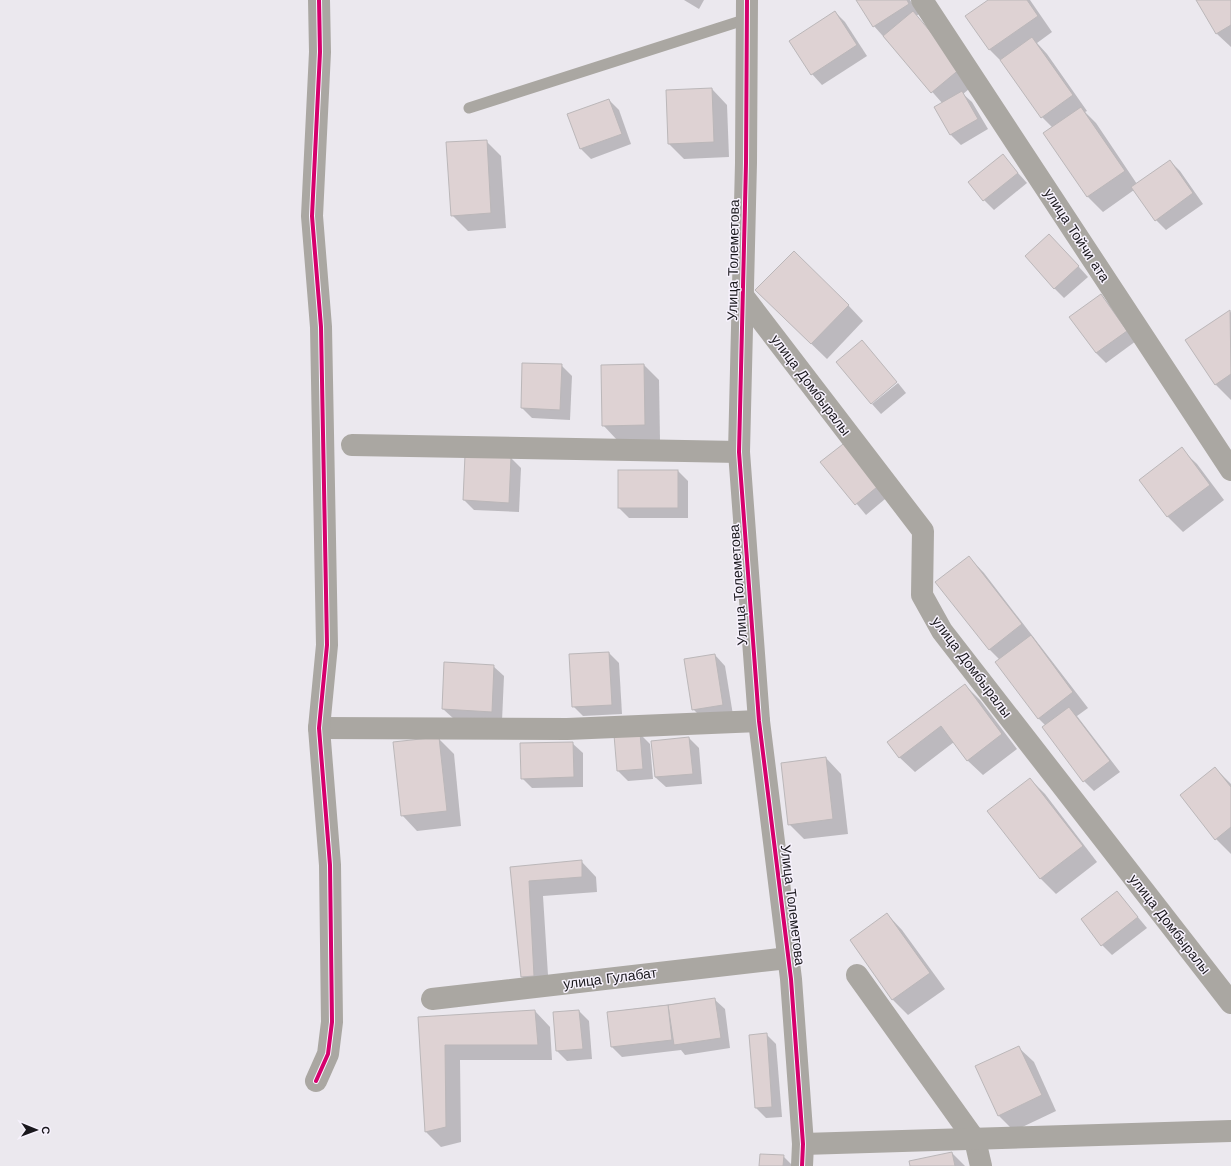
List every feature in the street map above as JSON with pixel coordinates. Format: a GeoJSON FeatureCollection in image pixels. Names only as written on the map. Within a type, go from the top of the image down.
{"type":"FeatureCollection","features":[{"type":"Feature","properties":{"kind":"street"},"geometry":{"type":"LineString","coordinates":[[316,1081],[328,1054],[332,1022],[330,865],[319,728],[327,645],[321,327],[312,216],[320,52],[319,0]]}},
{"type":"Feature","properties":{"kind":"street","name":"улица Тойчи ата"},"geometry":{"type":"LineString","coordinates":[[922,0],[1231,470]]}},
{"type":"Feature","properties":{"kind":"street","name":"Улица Толеметова"},"geometry":{"type":"LineString","coordinates":[[747,10],[739,452],[759,721],[788,958],[803,1144],[802,1166]]}},
{"type":"Feature","properties":{"kind":"street","name":"улица Домбыралы"},"geometry":{"type":"LineString","coordinates":[[743,296],[923,531],[922,595],[942,631],[1231,1003]]}},
{"type":"Feature","properties":{"kind":"street"},"geometry":{"type":"LineString","coordinates":[[352,445],[739,452]]}},
{"type":"Feature","properties":{"kind":"street"},"geometry":{"type":"LineString","coordinates":[[319,728],[567,729],[759,721]]}},
{"type":"Feature","properties":{"kind":"street","name":"улица Гулабат"},"geometry":{"type":"LineString","coordinates":[[432,999],[788,958]]}},
{"type":"Feature","properties":{"kind":"street"},"geometry":{"type":"LineString","coordinates":[[857,975],[975,1140],[981,1166]]}},
{"type":"Feature","properties":{"kind":"street"},"geometry":{"type":"LineString","coordinates":[[803,1144],[975,1140],[1231,1131]]}},
{"type":"Feature","properties":{"kind":"lane"},"geometry":{"type":"LineString","coordinates":[[469,108],[747,10]]}},
{"type":"Feature","properties":{"kind":"building"},"geometry":{"type":"Polygon","coordinates":[[[856,0],[907,0],[909,4],[873,27],[856,0]]]}},
{"type":"Feature","properties":{"kind":"building"},"geometry":{"type":"Polygon","coordinates":[[[988,0],[1027,0],[1038,16],[989,50],[965,16],[988,0]]]}},
{"type":"Feature","properties":{"kind":"building"},"geometry":{"type":"Polygon","coordinates":[[[1196,0],[1231,0],[1231,25],[1216,34],[1196,0]]]}},
{"type":"Feature","properties":{"kind":"building"},"geometry":{"type":"Polygon","coordinates":[[[835,11],[857,45],[811,75],[789,41],[835,11]]]}},
{"type":"Feature","properties":{"kind":"building"},"geometry":{"type":"Polygon","coordinates":[[[913,11],[961,68],[931,93],[883,36],[913,11]]]}},
{"type":"Feature","properties":{"kind":"building"},"geometry":{"type":"Polygon","coordinates":[[[1032,37],[1073,95],[1041,118],[1000,60],[1032,37]]]}},
{"type":"Feature","properties":{"kind":"building"},"geometry":{"type":"Polygon","coordinates":[[[712,88],[714,142],[668,144],[666,90],[712,88]]]}},
{"type":"Feature","properties":{"kind":"building"},"geometry":{"type":"Polygon","coordinates":[[[962,91],[978,119],[950,135],[934,107],[962,91]]]}},
{"type":"Feature","properties":{"kind":"building"},"geometry":{"type":"Polygon","coordinates":[[[609,99],[622,134],[580,149],[567,114],[609,99]]]}},
{"type":"Feature","properties":{"kind":"building"},"geometry":{"type":"Polygon","coordinates":[[[1081,107],[1125,171],[1087,197],[1043,133],[1081,107]]]}},
{"type":"Feature","properties":{"kind":"building"},"geometry":{"type":"Polygon","coordinates":[[[487,140],[491,213],[451,216],[446,142],[487,140]]]}},
{"type":"Feature","properties":{"kind":"building"},"geometry":{"type":"Polygon","coordinates":[[[1003,154],[1018,173],[983,201],[968,182],[1003,154]]]}},
{"type":"Feature","properties":{"kind":"building"},"geometry":{"type":"Polygon","coordinates":[[[1170,160],[1193,193],[1155,221],[1131,187],[1170,160]]]}},
{"type":"Feature","properties":{"kind":"building"},"geometry":{"type":"Polygon","coordinates":[[[1049,234],[1079,266],[1054,289],[1025,256],[1049,234]]]}},
{"type":"Feature","properties":{"kind":"building"},"geometry":{"type":"Polygon","coordinates":[[[794,251],[849,305],[811,344],[755,290],[794,251]]]}},
{"type":"Feature","properties":{"kind":"building"},"geometry":{"type":"Polygon","coordinates":[[[1101,294],[1127,331],[1096,353],[1069,317],[1101,294]]]}},
{"type":"Feature","properties":{"kind":"building"},"geometry":{"type":"Polygon","coordinates":[[[1230,310],[1231,374],[1215,385],[1185,340],[1230,310]]]}},
{"type":"Feature","properties":{"kind":"building"},"geometry":{"type":"Polygon","coordinates":[[[862,340],[897,382],[871,404],[836,362],[862,340]]]}},
{"type":"Feature","properties":{"kind":"building"},"geometry":{"type":"Polygon","coordinates":[[[522,363],[562,364],[560,410],[521,408],[522,363]]]}},
{"type":"Feature","properties":{"kind":"building"},"geometry":{"type":"Polygon","coordinates":[[[644,364],[645,425],[602,426],[601,365],[644,364]]]}},
{"type":"Feature","properties":{"kind":"building"},"geometry":{"type":"Polygon","coordinates":[[[847,441],[882,483],[855,505],[820,462],[847,441]]]}},
{"type":"Feature","properties":{"kind":"building"},"geometry":{"type":"Polygon","coordinates":[[[1182,447],[1210,485],[1167,517],[1139,480],[1182,447]]]}},
{"type":"Feature","properties":{"kind":"building"},"geometry":{"type":"Polygon","coordinates":[[[465,455],[511,457],[509,503],[463,500],[465,455]]]}},
{"type":"Feature","properties":{"kind":"building"},"geometry":{"type":"Polygon","coordinates":[[[618,470],[678,470],[678,508],[618,508],[618,470]]]}},
{"type":"Feature","properties":{"kind":"building"},"geometry":{"type":"Polygon","coordinates":[[[969,556],[1022,624],[989,650],[935,582],[969,556]]]}},
{"type":"Feature","properties":{"kind":"building"},"geometry":{"type":"Polygon","coordinates":[[[1031,635],[1073,692],[1038,719],[995,662],[1031,635]]]}},
{"type":"Feature","properties":{"kind":"building"},"geometry":{"type":"Polygon","coordinates":[[[609,652],[612,705],[572,707],[569,654],[609,652]]]}},
{"type":"Feature","properties":{"kind":"building"},"geometry":{"type":"Polygon","coordinates":[[[715,654],[723,705],[692,710],[684,659],[715,654]]]}},
{"type":"Feature","properties":{"kind":"building"},"geometry":{"type":"Polygon","coordinates":[[[444,662],[494,665],[492,712],[442,709],[444,662]]]}},
{"type":"Feature","properties":{"kind":"building"},"geometry":{"type":"Polygon","coordinates":[[[965,684],[1002,734],[967,761],[941,726],[899,758],[887,742],[965,684]]]}},
{"type":"Feature","properties":{"kind":"building"},"geometry":{"type":"Polygon","coordinates":[[[1069,707],[1110,761],[1083,782],[1042,727],[1069,707]]]}},
{"type":"Feature","properties":{"kind":"building"},"geometry":{"type":"Polygon","coordinates":[[[640,733],[643,769],[617,771],[614,735],[640,733]]]}},
{"type":"Feature","properties":{"kind":"building"},"geometry":{"type":"Polygon","coordinates":[[[439,737],[447,811],[401,816],[393,742],[439,737]]]}},
{"type":"Feature","properties":{"kind":"building"},"geometry":{"type":"Polygon","coordinates":[[[689,737],[693,774],[655,777],[651,741],[689,737]]]}},
{"type":"Feature","properties":{"kind":"building"},"geometry":{"type":"Polygon","coordinates":[[[573,742],[574,777],[521,779],[520,743],[573,742]]]}},
{"type":"Feature","properties":{"kind":"building"},"geometry":{"type":"Polygon","coordinates":[[[826,757],[833,819],[788,825],[781,763],[826,757]]]}},
{"type":"Feature","properties":{"kind":"building"},"geometry":{"type":"Polygon","coordinates":[[[1215,767],[1231,787],[1231,827],[1215,840],[1180,795],[1215,767]]]}},
{"type":"Feature","properties":{"kind":"building"},"geometry":{"type":"Polygon","coordinates":[[[1030,778],[1083,846],[1040,879],[987,811],[1030,778]]]}},
{"type":"Feature","properties":{"kind":"building"},"geometry":{"type":"Polygon","coordinates":[[[582,860],[582,877],[529,881],[534,976],[521,977],[510,867],[582,860]]]}},
{"type":"Feature","properties":{"kind":"building"},"geometry":{"type":"Polygon","coordinates":[[[1117,891],[1138,917],[1101,946],[1081,919],[1117,891]]]}},
{"type":"Feature","properties":{"kind":"building"},"geometry":{"type":"Polygon","coordinates":[[[887,913],[930,973],[892,1000],[850,940],[887,913]]]}},
{"type":"Feature","properties":{"kind":"building"},"geometry":{"type":"Polygon","coordinates":[[[715,998],[721,1038],[674,1045],[668,1005],[715,998]]]}},
{"type":"Feature","properties":{"kind":"building"},"geometry":{"type":"Polygon","coordinates":[[[668,1005],[672,1040],[611,1047],[607,1012],[668,1005]]]}},
{"type":"Feature","properties":{"kind":"building"},"geometry":{"type":"Polygon","coordinates":[[[535,1010],[538,1045],[445,1045],[446,1127],[425,1132],[418,1017],[535,1010]]]}},
{"type":"Feature","properties":{"kind":"building"},"geometry":{"type":"Polygon","coordinates":[[[579,1010],[583,1049],[556,1051],[553,1012],[579,1010]]]}},
{"type":"Feature","properties":{"kind":"building"},"geometry":{"type":"Polygon","coordinates":[[[767,1033],[772,1107],[755,1108],[749,1035],[767,1033]]]}},
{"type":"Feature","properties":{"kind":"building"},"geometry":{"type":"Polygon","coordinates":[[[1019,1046],[1042,1095],[998,1116],[975,1066],[1019,1046]]]}},
{"type":"Feature","properties":{"kind":"building"},"geometry":{"type":"Polygon","coordinates":[[[952,1152],[955,1166],[910,1166],[909,1161],[952,1152]]]}},
{"type":"Feature","properties":{"kind":"building"},"geometry":{"type":"Polygon","coordinates":[[[760,1154],[784,1155],[783,1166],[759,1166],[760,1154]]]}},
{"type":"Feature","properties":{"kind":"cycle path"},"geometry":{"type":"LineString","coordinates":[[316,1081],[328,1054],[332,1022],[330,865],[319,728],[327,645],[321,327],[312,216],[320,52],[319,0]]}},
{"type":"Feature","properties":{"kind":"cycle path"},"geometry":{"type":"LineString","coordinates":[[747,0],[746,163],[739,452],[759,721],[791,979],[803,1144],[802,1166]]}}]}
